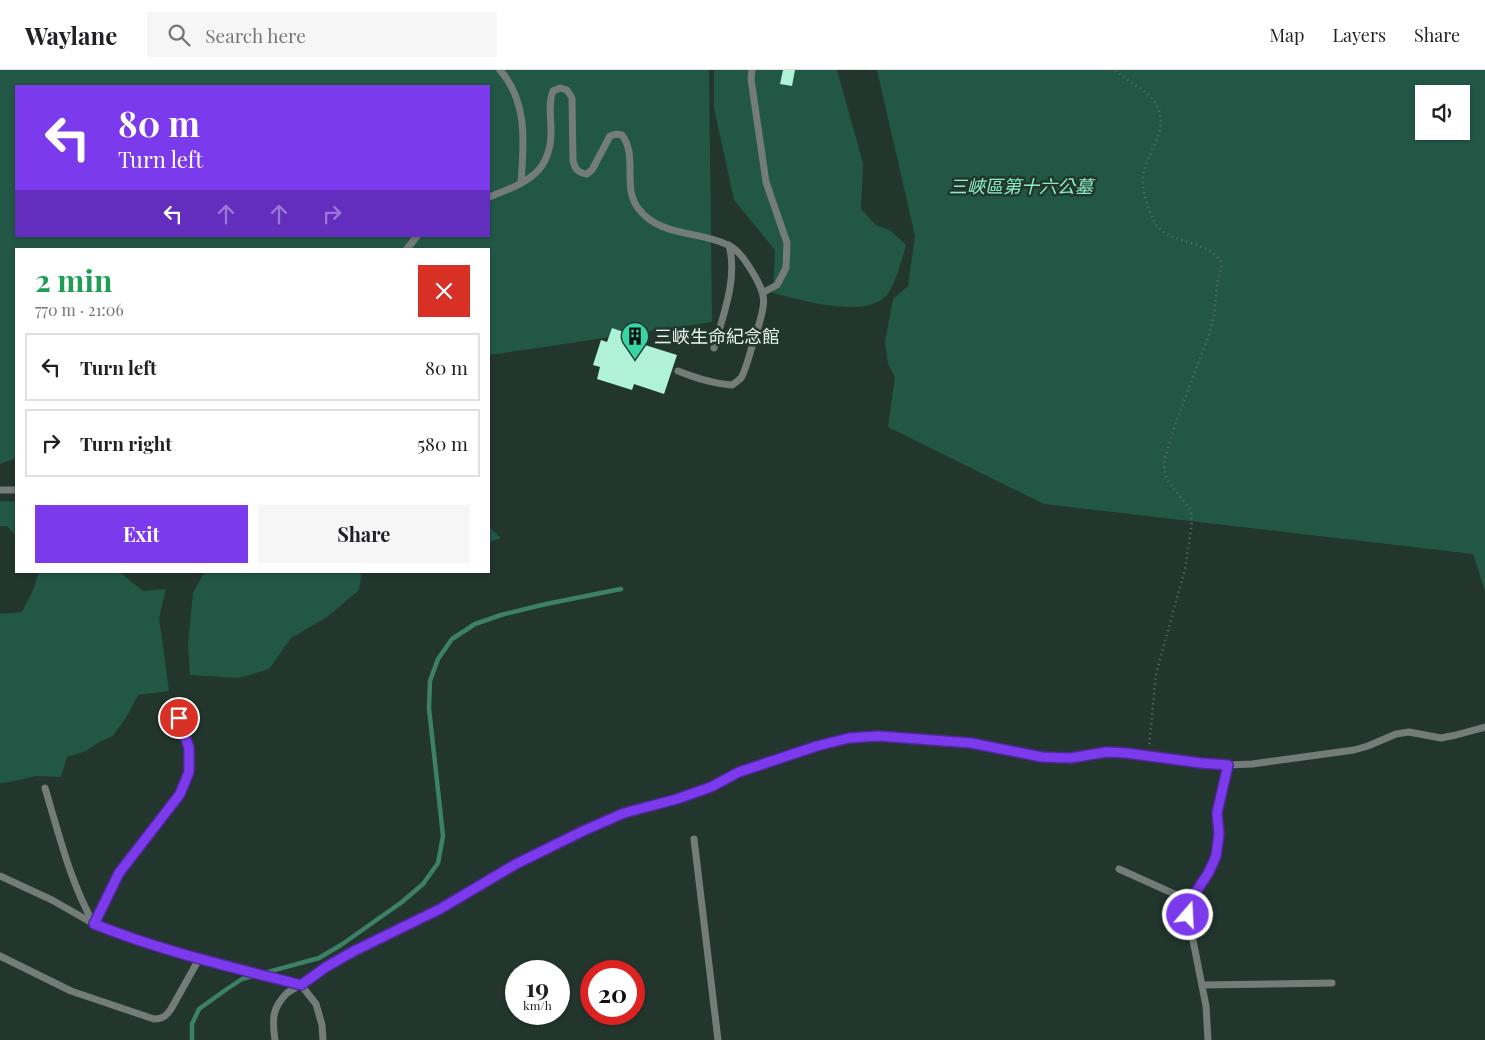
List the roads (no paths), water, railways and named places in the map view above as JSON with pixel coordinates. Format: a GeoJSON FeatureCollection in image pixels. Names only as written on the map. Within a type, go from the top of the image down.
{"type":"FeatureCollection","features":[{"type":"Feature","properties":{"kind":"lane"},"geometry":{"type":"LineString","coordinates":[[500,70],[515,93],[522,119],[524,144],[522,183]]}},
{"type":"Feature","properties":{"kind":"lane"},"geometry":{"type":"LineString","coordinates":[[752,70],[751,79],[766,182],[787,243],[786,268],[777,285],[764,292]]}},
{"type":"Feature","properties":{"kind":"lane"},"geometry":{"type":"LineString","coordinates":[[490,197],[531,178],[541,168],[547,156],[551,137],[550,98],[553,91],[560,88],[567,90],[572,98],[573,161],[575,168],[580,173],[587,174],[592,170],[610,136],[622,135],[629,149],[632,195],[637,208],[663,227],[729,245],[745,259],[764,292],[764,307],[742,377],[732,385],[720,384],[678,371]]}},
{"type":"Feature","properties":{"kind":"lane"},"geometry":{"type":"LineString","coordinates":[[408,248],[415,237]]}},
{"type":"Feature","properties":{"kind":"lane"},"geometry":{"type":"LineString","coordinates":[[714,348],[732,282],[733,260],[729,245]]}},
{"type":"Feature","properties":{"kind":"lane"},"geometry":{"type":"LineString","coordinates":[[0,490],[15,490]]}},
{"type":"Feature","properties":{"kind":"lane"},"geometry":{"type":"LineString","coordinates":[[94,924],[119,873],[180,794],[189,772],[189,748],[174,703]]}},
{"type":"Feature","properties":{"kind":"lane"},"geometry":{"type":"LineString","coordinates":[[275,1040],[274,1014],[278,1002],[287,993],[354,951],[440,909],[516,864],[583,831],[624,813],[677,799],[711,787],[739,772],[817,746],[849,738],[878,736],[971,743],[1042,757],[1071,758],[1106,752],[1228,765],[1252,764],[1354,750],[1396,734],[1409,732],[1441,738],[1485,727]]}},
{"type":"Feature","properties":{"kind":"lane"},"geometry":{"type":"LineString","coordinates":[[1208,1040],[1206,1006],[1188,915],[1190,901],[1209,872],[1216,856],[1219,834],[1217,813],[1228,765]]}},
{"type":"Feature","properties":{"kind":"lane"},"geometry":{"type":"LineString","coordinates":[[45,788],[75,886],[94,924]]}},
{"type":"Feature","properties":{"kind":"lane"},"geometry":{"type":"LineString","coordinates":[[694,839],[718,1040]]}},
{"type":"Feature","properties":{"kind":"lane"},"geometry":{"type":"LineString","coordinates":[[1119,869],[1190,901]]}},
{"type":"Feature","properties":{"kind":"lane"},"geometry":{"type":"LineString","coordinates":[[0,876],[52,900],[94,924],[129,938],[199,959],[301,985],[316,1004],[324,1040]]}},
{"type":"Feature","properties":{"kind":"lane"},"geometry":{"type":"LineString","coordinates":[[0,956],[71,991],[154,1020],[166,1016],[199,959]]}},
{"type":"Feature","properties":{"kind":"lane"},"geometry":{"type":"LineString","coordinates":[[1202,985],[1332,983]]}},
{"type":"Feature","properties":{"kind":"waterway"},"geometry":{"type":"LineString","coordinates":[[192,1040],[192,1024],[199,1009],[224,991],[242,979],[319,958],[341,945],[402,902],[423,884],[438,863],[443,836],[429,708],[430,681],[438,659],[452,639],[475,624],[501,615],[621,589]]}},
{"type":"Feature","properties":{"kind":"place","name":"三峽生命紀念館"},"geometry":{"type":"Point","coordinates":[635,360]}},
{"type":"Feature","properties":{"kind":"park label","name":"三峽區第十六公墓"},"geometry":{"type":"Point","coordinates":[1021,186]}}]}
